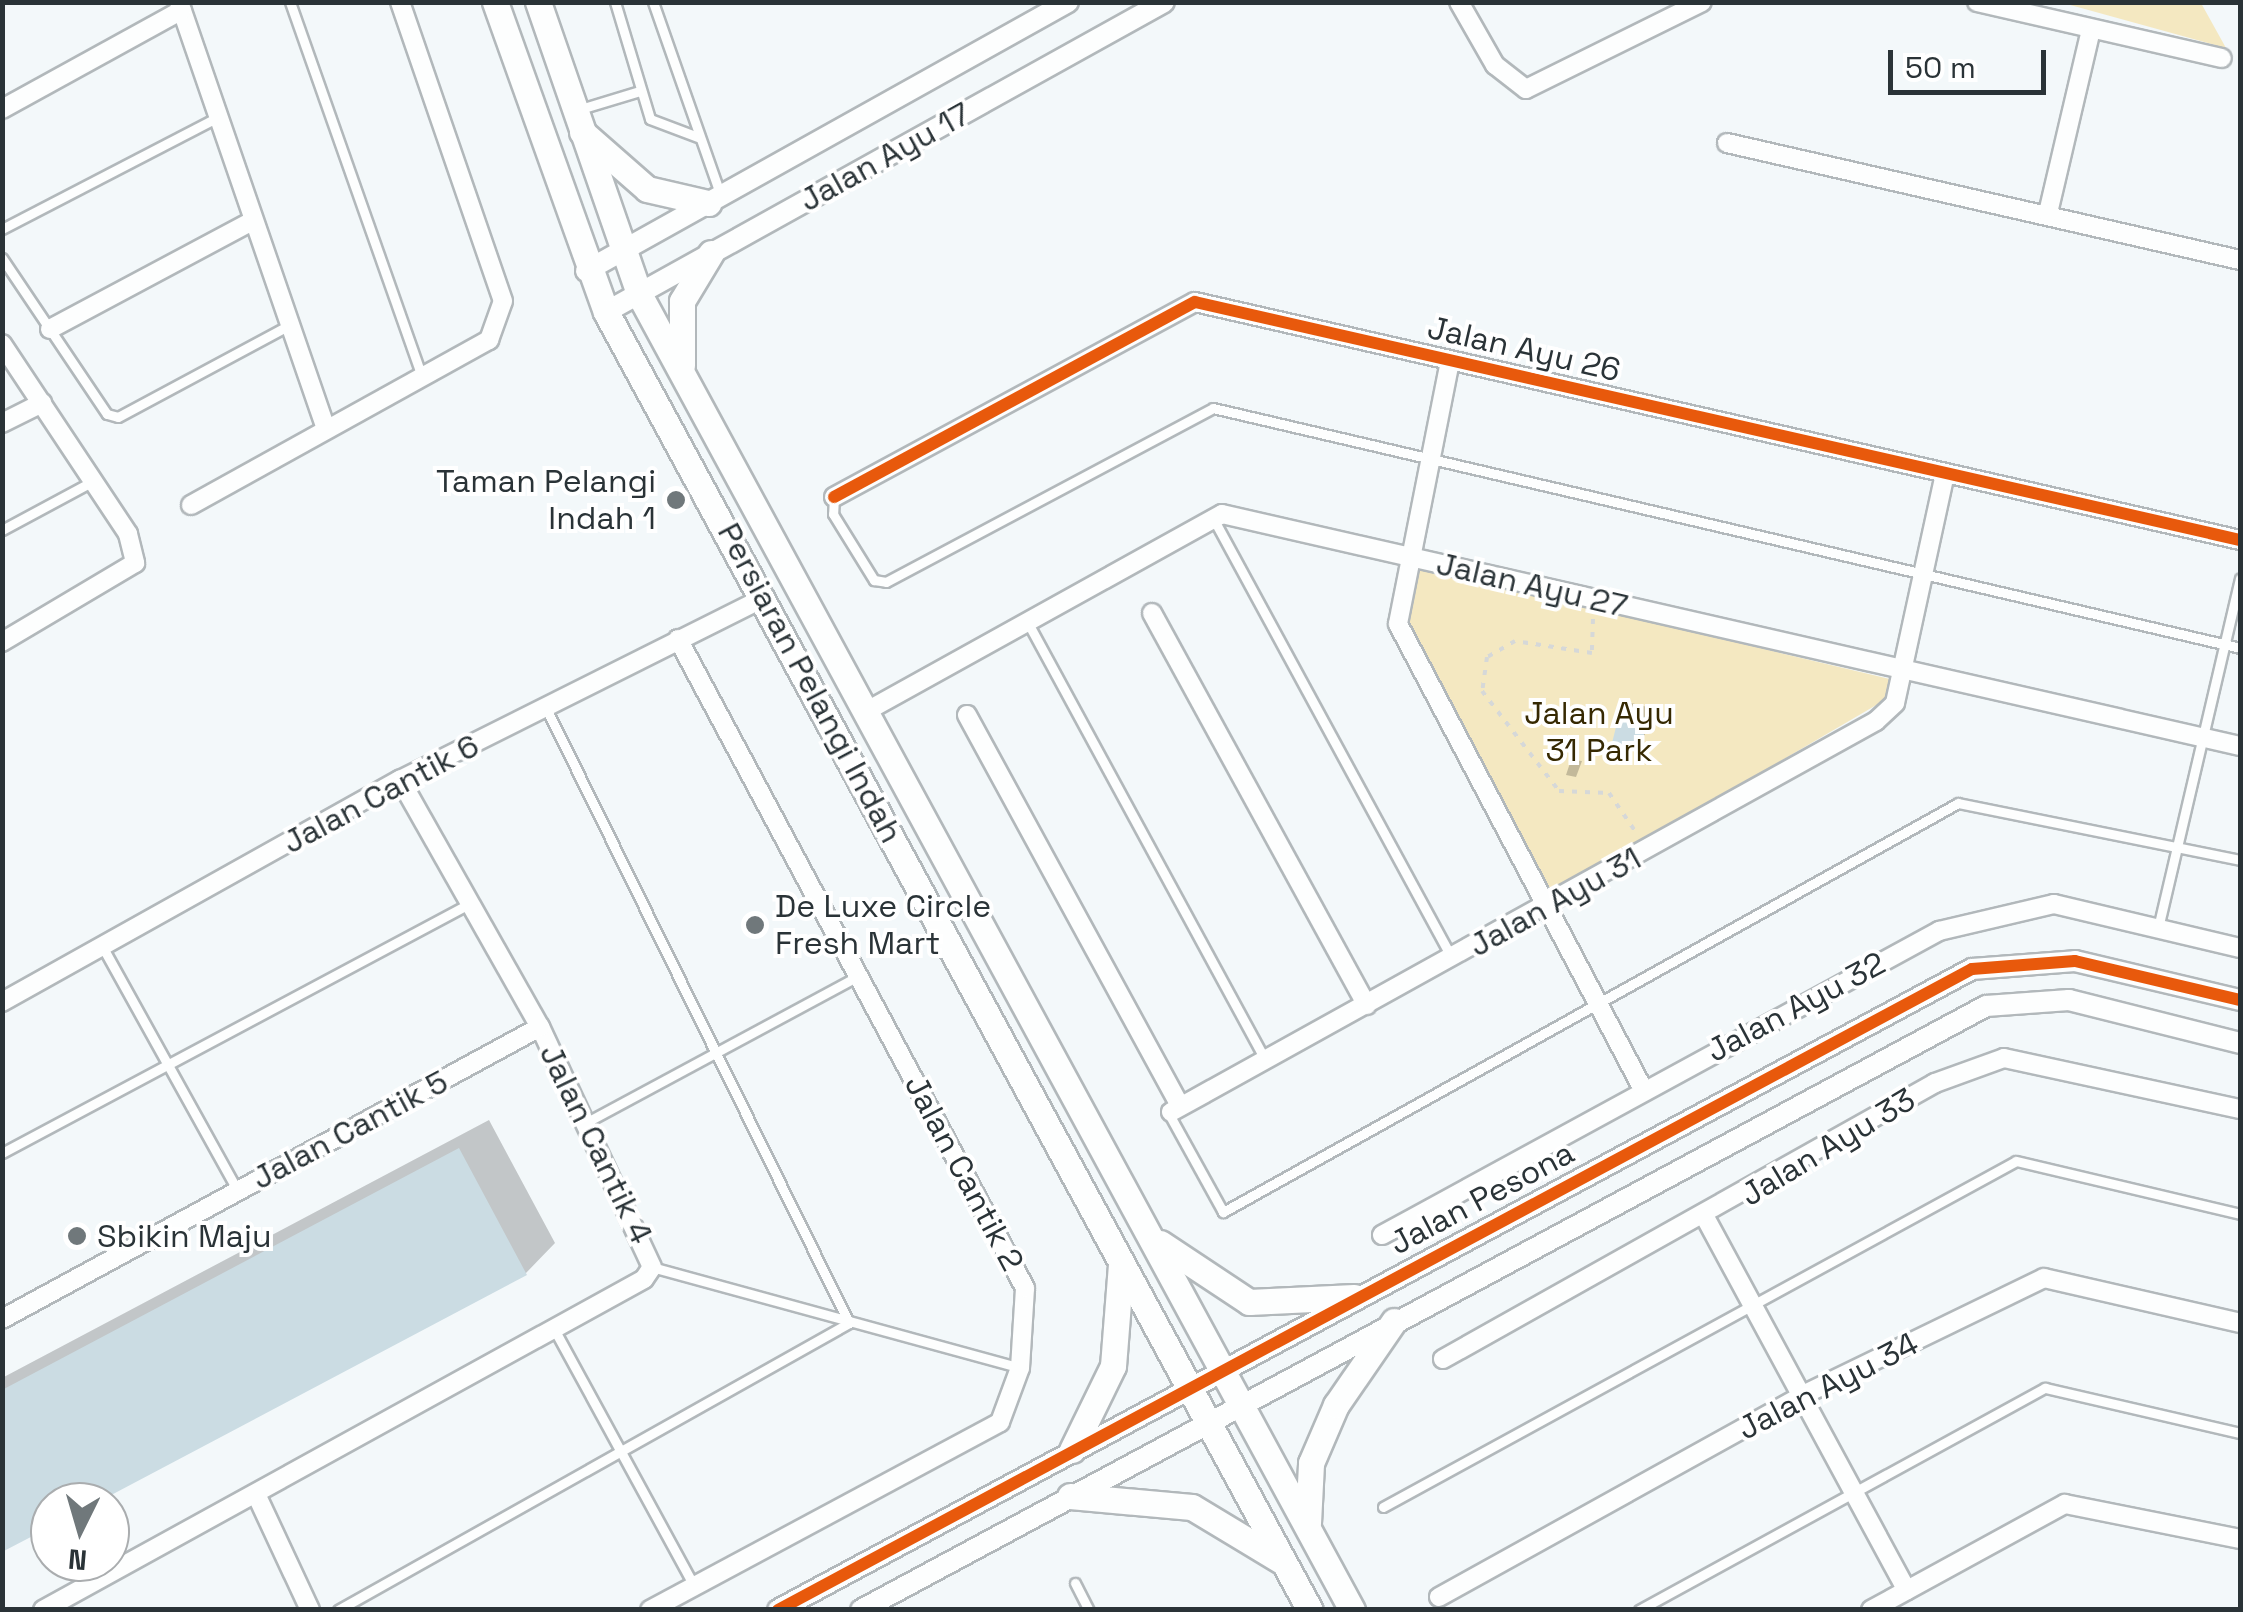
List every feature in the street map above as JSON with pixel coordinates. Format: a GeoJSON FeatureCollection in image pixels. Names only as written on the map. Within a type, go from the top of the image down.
{"type":"FeatureCollection","features":[{"type":"Feature","properties":{"kind":"main road","name":"Persiaran Pelangi Indah"},"geometry":{"type":"LineString","coordinates":[[495,2],[586,271],[606,312],[765,597],[1120,1265],[1310,1610]]}},
{"type":"Feature","properties":{"kind":"main road","name":"Persiaran Pelangi Indah"},"geometry":{"type":"LineString","coordinates":[[538,2],[620,252],[639,294],[786,557],[865,712],[1352,1610]]}},
{"type":"Feature","properties":{"kind":"main road"},"geometry":{"type":"LineString","coordinates":[[578,121],[647,189],[715,199]]}},
{"type":"Feature","properties":{"kind":"main road"},"geometry":{"type":"LineString","coordinates":[[682,369],[682,301],[712,253]]}},
{"type":"Feature","properties":{"kind":"main road"},"geometry":{"type":"LineString","coordinates":[[765,597],[780,588],[786,557]]}},
{"type":"Feature","properties":{"kind":"main road"},"geometry":{"type":"LineString","coordinates":[[1152,1237],[1249,1302],[1354,1297]]}},
{"type":"Feature","properties":{"kind":"main road"},"geometry":{"type":"LineString","coordinates":[[1072,1450],[1113,1366],[1120,1265]]}},
{"type":"Feature","properties":{"kind":"main road"},"geometry":{"type":"LineString","coordinates":[[1308,1524],[1311,1463],[1336,1405],[1394,1321]]}},
{"type":"Feature","properties":{"kind":"main road"},"geometry":{"type":"LineString","coordinates":[[1070,1496],[1192,1507],[1288,1565]]}},
{"type":"Feature","properties":{"kind":"street"},"geometry":{"type":"LineString","coordinates":[[191,505],[488,340],[503,301],[400,2]]}},
{"type":"Feature","properties":{"kind":"street","name":"Jalan Ayu 17"},"geometry":{"type":"LineString","coordinates":[[586,271],[1068,2]]}},
{"type":"Feature","properties":{"kind":"street","name":"Jalan Ayu 17"},"geometry":{"type":"LineString","coordinates":[[606,312],[1164,2]]}},
{"type":"Feature","properties":{"kind":"street"},"geometry":{"type":"LineString","coordinates":[[1464,4],[1508,82],[1526,89],[1702,2]]}},
{"type":"Feature","properties":{"kind":"street"},"geometry":{"type":"LineString","coordinates":[[1977,2],[2222,58]]}},
{"type":"Feature","properties":{"kind":"street"},"geometry":{"type":"LineString","coordinates":[[2,109],[181,6],[250,222],[326,428]]}},
{"type":"Feature","properties":{"kind":"street"},"geometry":{"type":"LineString","coordinates":[[2048,213],[2091,29]]}},
{"type":"Feature","properties":{"kind":"street"},"geometry":{"type":"LineString","coordinates":[[1727,143],[2048,213],[2240,260]]}},
{"type":"Feature","properties":{"kind":"street"},"geometry":{"type":"LineString","coordinates":[[50,329],[250,222]]}},
{"type":"Feature","properties":{"kind":"street","name":"Jalan Ayu 26"},"geometry":{"type":"LineString","coordinates":[[834,497],[1194,302],[2240,540]]}},
{"type":"Feature","properties":{"kind":"street"},"geometry":{"type":"LineString","coordinates":[[2,344],[128,534],[135,563],[2,642]]}},
{"type":"Feature","properties":{"kind":"street","name":"Jalan Ayu 26"},"geometry":{"type":"LineString","coordinates":[[1450,360],[1398,624],[1602,1003],[1643,1089]]}},
{"type":"Feature","properties":{"kind":"street"},"geometry":{"type":"LineString","coordinates":[[2,424],[42,404]]}},
{"type":"Feature","properties":{"kind":"street","name":"Jalan Ayu 31"},"geometry":{"type":"LineString","coordinates":[[1175,1109],[1549,906],[1876,721],[1895,703],[1945,473]]}},
{"type":"Feature","properties":{"kind":"street","name":"Jalan Ayu 27"},"geometry":{"type":"LineString","coordinates":[[1213,518],[1244,515],[1902,672],[2240,746]]}},
{"type":"Feature","properties":{"kind":"street"},"geometry":{"type":"LineString","coordinates":[[865,712],[1213,518]]}},
{"type":"Feature","properties":{"kind":"street","name":"Jalan Cantik 6"},"geometry":{"type":"LineString","coordinates":[[2,1002],[400,780],[765,597]]}},
{"type":"Feature","properties":{"kind":"street"},"geometry":{"type":"LineString","coordinates":[[1152,613],[1367,1005]]}},
{"type":"Feature","properties":{"kind":"street","name":"Jalan Cantik 2"},"geometry":{"type":"LineString","coordinates":[[650,1610],[1000,1422],[1020,1368],[1025,1288],[678,640]]}},
{"type":"Feature","properties":{"kind":"street"},"geometry":{"type":"LineString","coordinates":[[967,715],[1175,1109]]}},
{"type":"Feature","properties":{"kind":"street","name":"Jalan Cantik 4"},"geometry":{"type":"LineString","coordinates":[[43,1610],[256,1494],[652,1267],[540,1027],[400,780]]}},
{"type":"Feature","properties":{"kind":"street","name":"Jalan Ayu 32"},"geometry":{"type":"LineString","coordinates":[[1382,1235],[1939,930],[2054,904],[2240,948]]}},
{"type":"Feature","properties":{"kind":"street","name":"Jalan Pesona"},"geometry":{"type":"LineString","coordinates":[[778,1610],[1220,1368],[1972,968],[2074,961],[2240,1000]]}},
{"type":"Feature","properties":{"kind":"street","name":"Jalan Pesona"},"geometry":{"type":"LineString","coordinates":[[861,1610],[1240,1403],[1986,1006],[2069,1000],[2240,1043]]}},
{"type":"Feature","properties":{"kind":"street","name":"Jalan Cantik 5"},"geometry":{"type":"LineString","coordinates":[[3,1318],[540,1027]]}},
{"type":"Feature","properties":{"kind":"street","name":"Jalan Ayu 33"},"geometry":{"type":"LineString","coordinates":[[1443,1359],[1706,1219],[1934,1084],[2004,1058],[2240,1109]]}},
{"type":"Feature","properties":{"kind":"street"},"geometry":{"type":"LineString","coordinates":[[1706,1219],[1907,1590]]}},
{"type":"Feature","properties":{"kind":"street","name":"Jalan Ayu 34"},"geometry":{"type":"LineString","coordinates":[[1439,1597],[1802,1396],[2044,1278],[2240,1323]]}},
{"type":"Feature","properties":{"kind":"street"},"geometry":{"type":"LineString","coordinates":[[256,1494],[310,1610]]}},
{"type":"Feature","properties":{"kind":"street"},"geometry":{"type":"LineString","coordinates":[[1871,1610],[2064,1504],[2240,1539]]}},
{"type":"Feature","properties":{"kind":"lane"},"geometry":{"type":"LineString","coordinates":[[290,2],[421,374]]}},
{"type":"Feature","properties":{"kind":"lane"},"geometry":{"type":"LineString","coordinates":[[615,2],[640,91],[658,126],[698,138]]}},
{"type":"Feature","properties":{"kind":"lane"},"geometry":{"type":"LineString","coordinates":[[653,2],[715,199]]}},
{"type":"Feature","properties":{"kind":"lane"},"geometry":{"type":"LineString","coordinates":[[578,121],[640,91]]}},
{"type":"Feature","properties":{"kind":"lane"},"geometry":{"type":"LineString","coordinates":[[2,229],[216,118]]}},
{"type":"Feature","properties":{"kind":"lane"},"geometry":{"type":"LineString","coordinates":[[2,258],[107,414],[118,417],[288,326]]}},
{"type":"Feature","properties":{"kind":"lane"},"geometry":{"type":"LineString","coordinates":[[834,497],[833,514],[874,580],[886,582],[1213,408],[2240,648]]}},
{"type":"Feature","properties":{"kind":"lane"},"geometry":{"type":"LineString","coordinates":[[2,530],[93,481]]}},
{"type":"Feature","properties":{"kind":"lane"},"geometry":{"type":"LineString","coordinates":[[1213,518],[1452,959]]}},
{"type":"Feature","properties":{"kind":"lane"},"geometry":{"type":"LineString","coordinates":[[2158,928],[2240,579]]}},
{"type":"Feature","properties":{"kind":"lane"},"geometry":{"type":"LineString","coordinates":[[1026,620],[1265,1060]]}},
{"type":"Feature","properties":{"kind":"lane"},"geometry":{"type":"LineString","coordinates":[[546,708],[849,1322]]}},
{"type":"Feature","properties":{"kind":"lane"},"geometry":{"type":"LineString","coordinates":[[1175,1109],[1223,1212],[1958,803],[2240,860]]}},
{"type":"Feature","properties":{"kind":"lane"},"geometry":{"type":"LineString","coordinates":[[2,1153],[469,904]]}},
{"type":"Feature","properties":{"kind":"lane"},"geometry":{"type":"LineString","coordinates":[[102,946],[238,1191]]}},
{"type":"Feature","properties":{"kind":"lane"},"geometry":{"type":"LineString","coordinates":[[586,1122],[858,976]]}},
{"type":"Feature","properties":{"kind":"lane"},"geometry":{"type":"LineString","coordinates":[[1383,1506],[2016,1161],[2240,1214]]}},
{"type":"Feature","properties":{"kind":"lane"},"geometry":{"type":"LineString","coordinates":[[652,1267],[1020,1368]]}},
{"type":"Feature","properties":{"kind":"lane"},"geometry":{"type":"LineString","coordinates":[[338,1610],[622,1454],[849,1322]]}},
{"type":"Feature","properties":{"kind":"lane"},"geometry":{"type":"LineString","coordinates":[[552,1326],[694,1586]]}},
{"type":"Feature","properties":{"kind":"lane"},"geometry":{"type":"LineString","coordinates":[[1639,1610],[2045,1388],[2240,1433]]}},
{"type":"Feature","properties":{"kind":"lane"},"geometry":{"type":"LineString","coordinates":[[1075,1583],[1089,1610]]}},
{"type":"Feature","properties":{"kind":"path"},"geometry":{"type":"LineString","coordinates":[[1596,600],[1592,653],[1515,641],[1487,657],[1482,691],[1559,791],[1608,792],[1628,819]]}},
{"type":"Feature","properties":{"kind":"green space"},"geometry":{"type":"Polygon","coordinates":[[[2063,3],[2201,3],[2226,48],[2063,3]]]}},
{"type":"Feature","properties":{"kind":"green space","name":"Jalan Ayu 31 Park"},"geometry":{"type":"Polygon","coordinates":[[[1415,566],[1894,680],[1890,697],[1552,895],[1408,627],[1415,566]]]}},
{"type":"Feature","properties":{"kind":"building"},"geometry":{"type":"Polygon","coordinates":[[[1620,711],[1648,718],[1640,751],[1612,744],[1620,711]]]}},
{"type":"Feature","properties":{"kind":"building"},"geometry":{"type":"Polygon","coordinates":[[[459,1148],[527,1275],[130,1485],[130,1482],[30,1482],[30,1537],[2,1552],[2,1390],[459,1148]]]}},
{"type":"Feature","properties":{"kind":"cycle path"},"geometry":{"type":"LineString","coordinates":[[834,497],[1195,302],[2240,540]]}},
{"type":"Feature","properties":{"kind":"cycle path"},"geometry":{"type":"LineString","coordinates":[[778,1610],[1972,969],[2075,961],[2240,1000]]}},
{"type":"Feature","properties":{"kind":"place","name":"Taman Pelangi Indah 1"},"geometry":{"type":"Point","coordinates":[676,500]}},
{"type":"Feature","properties":{"kind":"place","name":"De Luxe Circle Fresh Mart"},"geometry":{"type":"Point","coordinates":[755,925]}},
{"type":"Feature","properties":{"kind":"place","name":"Sbikin Maju"},"geometry":{"type":"Point","coordinates":[77,1236]}}]}
